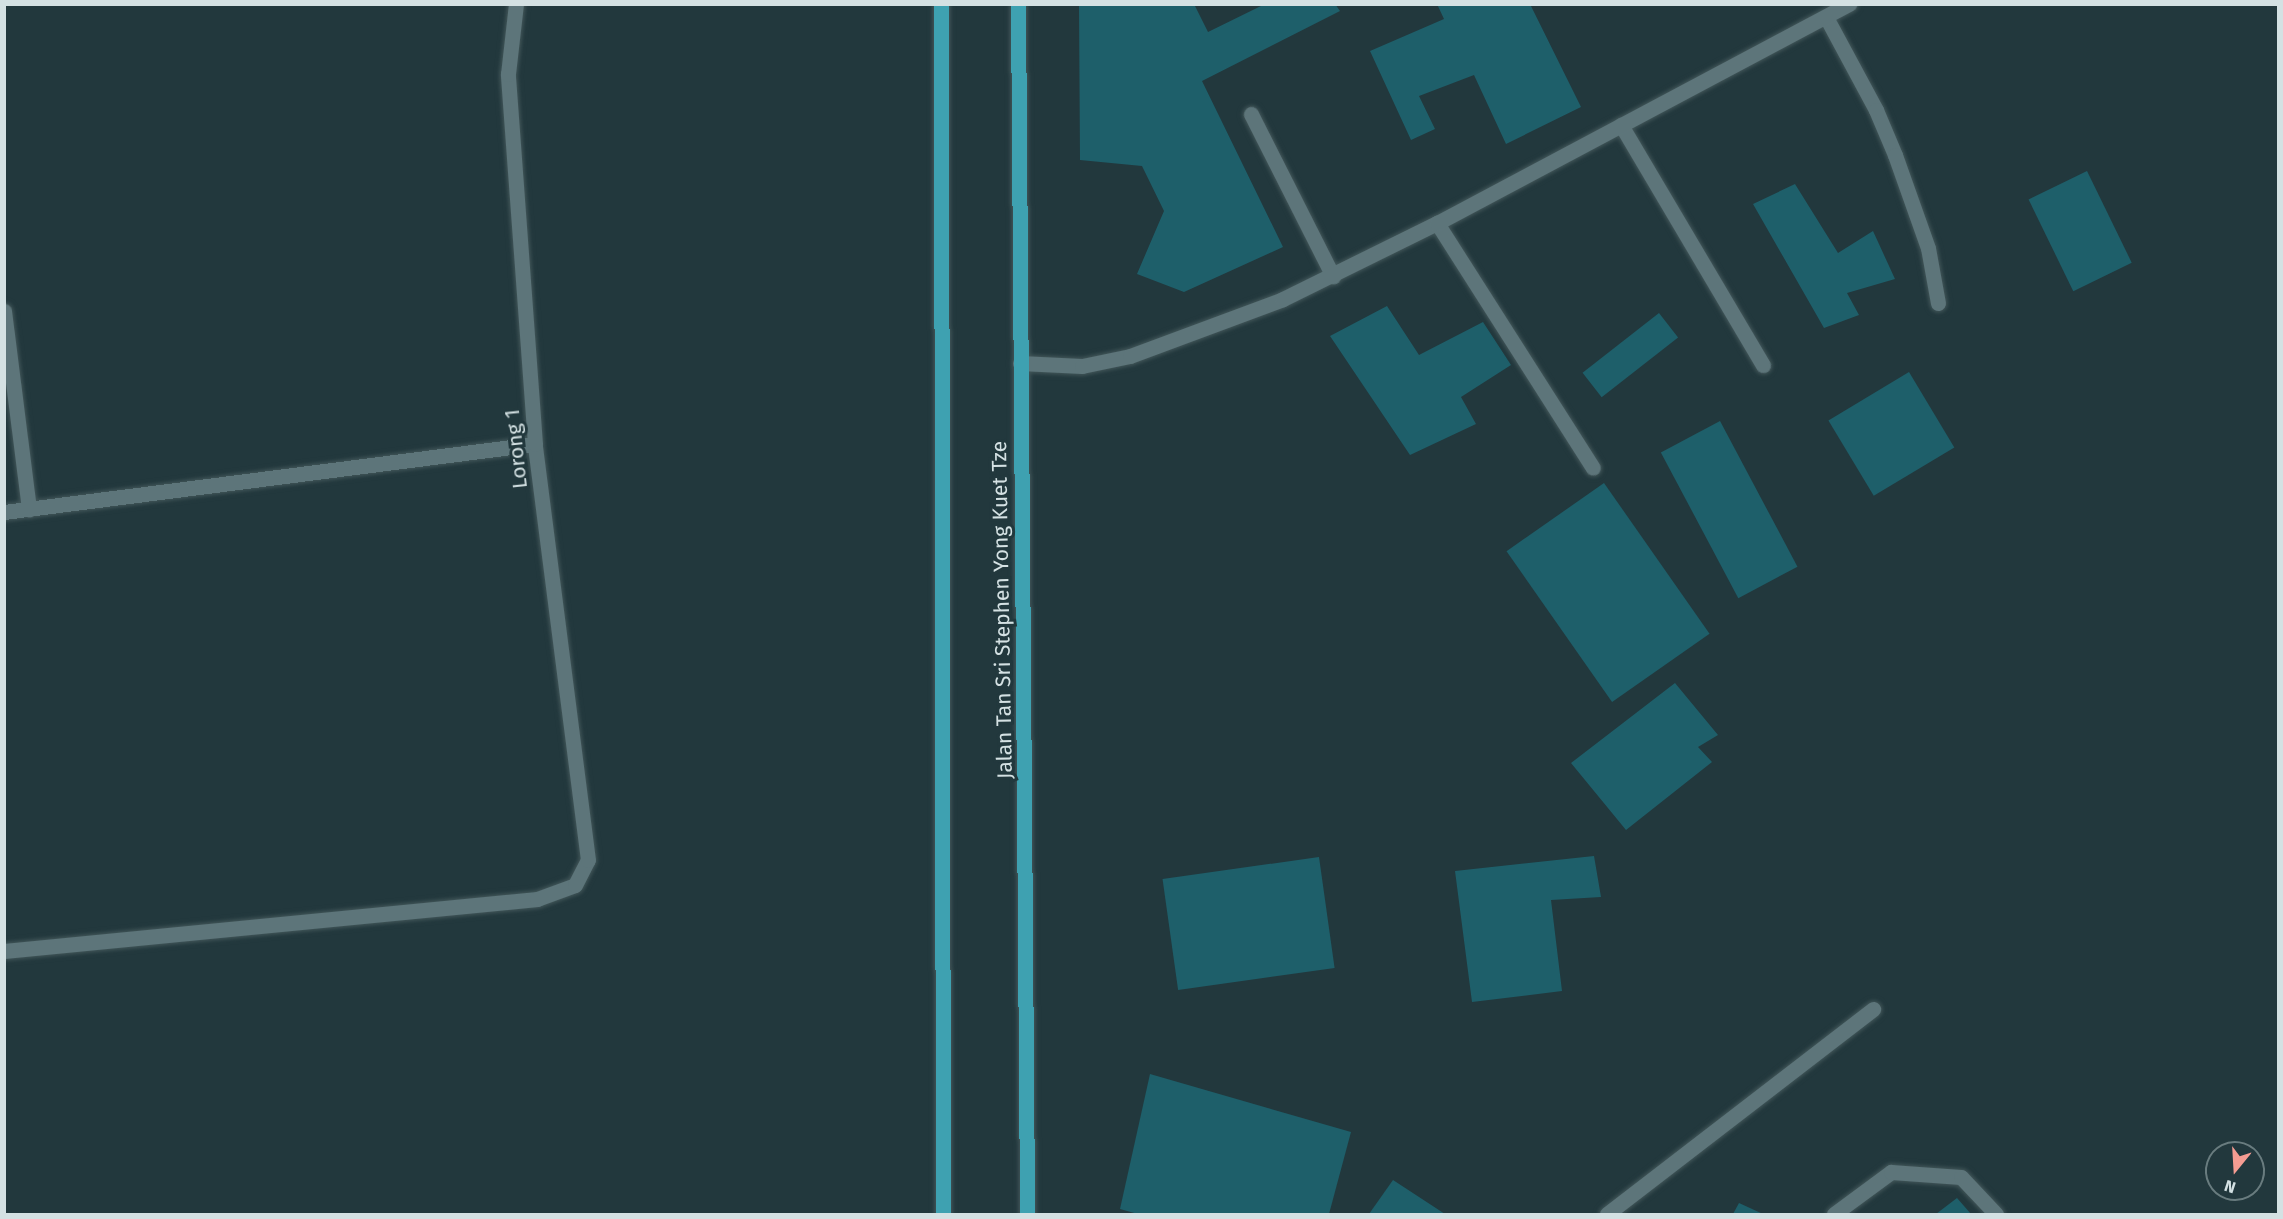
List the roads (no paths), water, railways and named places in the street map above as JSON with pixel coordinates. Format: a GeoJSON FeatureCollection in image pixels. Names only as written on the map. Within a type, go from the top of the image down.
{"type":"FeatureCollection","features":[{"type":"Feature","properties":{"kind":"main road"},"geometry":{"type":"LineString","coordinates":[[941,4],[943,1215]]}},
{"type":"Feature","properties":{"kind":"main road","name":"Jalan Tan Sri Stephen Yong Kuet Tze"},"geometry":{"type":"LineString","coordinates":[[1018,4],[1027,1215]]}},
{"type":"Feature","properties":{"kind":"street","name":"Lorong 1"},"geometry":{"type":"LineString","coordinates":[[4,951],[537,899],[575,885],[588,860],[535,444],[508,74],[516,4]]}},
{"type":"Feature","properties":{"kind":"street"},"geometry":{"type":"LineString","coordinates":[[1020,363],[1082,366],[1130,356],[1333,276],[1849,4]]}},
{"type":"Feature","properties":{"kind":"street"},"geometry":{"type":"LineString","coordinates":[[1826,16],[1876,111],[1895,155],[1928,248],[1938,303]]}},
{"type":"Feature","properties":{"kind":"street"},"geometry":{"type":"LineString","coordinates":[[1251,114],[1333,276]]}},
{"type":"Feature","properties":{"kind":"street"},"geometry":{"type":"LineString","coordinates":[[1621,125],[1763,365]]}},
{"type":"Feature","properties":{"kind":"street"},"geometry":{"type":"LineString","coordinates":[[1437,223],[1593,468]]}},
{"type":"Feature","properties":{"kind":"street"},"geometry":{"type":"LineString","coordinates":[[4,311],[29,509]]}},
{"type":"Feature","properties":{"kind":"street"},"geometry":{"type":"LineString","coordinates":[[4,512],[535,444]]}},
{"type":"Feature","properties":{"kind":"street"},"geometry":{"type":"LineString","coordinates":[[1607,1215],[1874,1009]]}},
{"type":"Feature","properties":{"kind":"street"},"geometry":{"type":"LineString","coordinates":[[1834,1215],[1891,1172],[1960,1177],[1996,1215]]}}]}
